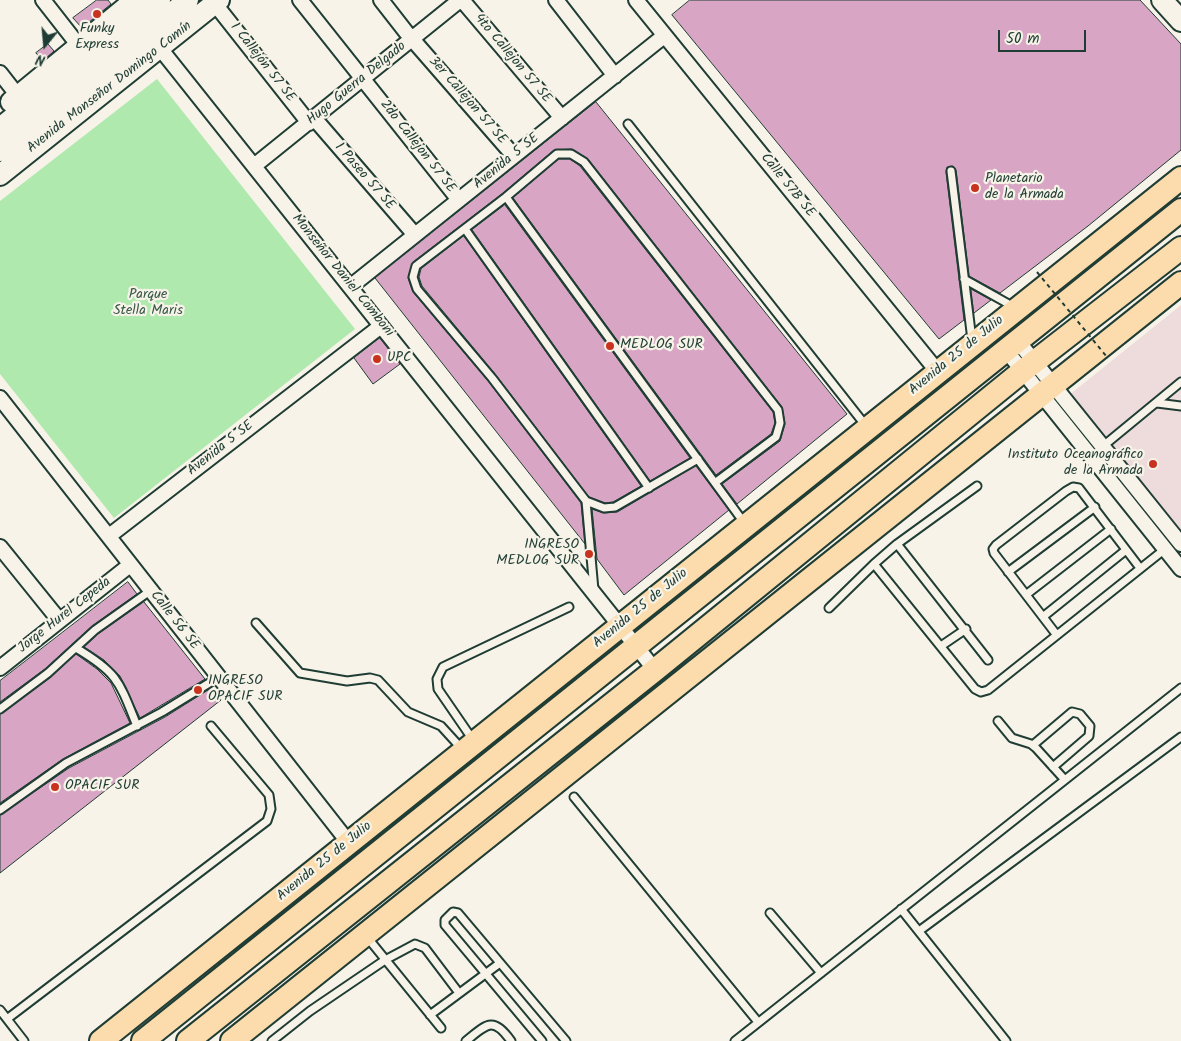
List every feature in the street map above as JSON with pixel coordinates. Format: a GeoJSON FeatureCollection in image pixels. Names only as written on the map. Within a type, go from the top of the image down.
{"type":"FeatureCollection","features":[{"type":"Feature","properties":{"kind":"main road","name":"Avenida Monseñor Domingo Comín"},"geometry":{"type":"LineString","coordinates":[[0,111],[79,46],[134,12],[160,0]]}},
{"type":"Feature","properties":{"kind":"main road","name":"Avenida Monseñor Domingo Comín"},"geometry":{"type":"LineString","coordinates":[[0,128],[134,12],[188,0]]}},
{"type":"Feature","properties":{"kind":"main road"},"geometry":{"type":"LineString","coordinates":[[1162,0],[1181,20]]}},
{"type":"Feature","properties":{"kind":"main road","name":"Avenida Monseñor Domingo Comín"},"geometry":{"type":"LineString","coordinates":[[0,175],[217,2]]}},
{"type":"Feature","properties":{"kind":"main road","name":"Avenida Monseñor Domingo Comín"},"geometry":{"type":"LineString","coordinates":[[0,151],[134,12]]}},
{"type":"Feature","properties":{"kind":"main road","name":"Avenida 25 de Julio"},"geometry":{"type":"LineString","coordinates":[[101,1041],[1181,178]]}},
{"type":"Feature","properties":{"kind":"main road","name":"Avenida 25 de Julio"},"geometry":{"type":"LineString","coordinates":[[143,1041],[1181,210]]}},
{"type":"Feature","properties":{"kind":"main road"},"geometry":{"type":"LineString","coordinates":[[188,1041],[655,670],[1002,388],[1181,248]]}},
{"type":"Feature","properties":{"kind":"main road"},"geometry":{"type":"LineString","coordinates":[[232,1041],[1181,283]]}},
{"type":"Feature","properties":{"kind":"main road"},"geometry":{"type":"LineString","coordinates":[[1002,388],[1006,377],[1006,370],[1001,365],[1010,345],[1029,344],[1040,352],[1035,362]]}},
{"type":"Feature","properties":{"kind":"main road"},"geometry":{"type":"LineString","coordinates":[[680,684],[719,617]]}},
{"type":"Feature","properties":{"kind":"street"},"geometry":{"type":"LineString","coordinates":[[43,0],[79,46]]}},
{"type":"Feature","properties":{"kind":"street","name":"2do Callejon 57 SE"},"geometry":{"type":"LineString","coordinates":[[300,0],[459,200]]}},
{"type":"Feature","properties":{"kind":"street","name":"3er Callejon 57 SE"},"geometry":{"type":"LineString","coordinates":[[381,0],[412,39],[514,156]]}},
{"type":"Feature","properties":{"kind":"street","name":"Hugo Guerra Delgado"},"geometry":{"type":"LineString","coordinates":[[254,166],[461,0]]}},
{"type":"Feature","properties":{"kind":"street","name":"4to Callejon 57 SE"},"geometry":{"type":"LineString","coordinates":[[461,0],[562,118]]}},
{"type":"Feature","properties":{"kind":"street"},"geometry":{"type":"LineString","coordinates":[[556,0],[615,76]]}},
{"type":"Feature","properties":{"kind":"street","name":"Calle 57B SE"},"geometry":{"type":"LineString","coordinates":[[636,0],[938,372]]}},
{"type":"Feature","properties":{"kind":"street","name":"1 Callejón 57 SE"},"geometry":{"type":"LineString","coordinates":[[217,2],[311,120]]}},
{"type":"Feature","properties":{"kind":"street","name":"Monseñor Daniel Comboni"},"geometry":{"type":"LineString","coordinates":[[134,12],[160,48],[655,670]]}},
{"type":"Feature","properties":{"kind":"street","name":"Avenida 5 SE"},"geometry":{"type":"LineString","coordinates":[[350,287],[664,36]]}},
{"type":"Feature","properties":{"kind":"street"},"geometry":{"type":"LineString","coordinates":[[0,73],[18,96]]}},
{"type":"Feature","properties":{"kind":"street","name":"1 Paseo 57 SE"},"geometry":{"type":"LineString","coordinates":[[311,120],[415,236]]}},
{"type":"Feature","properties":{"kind":"street","name":"Avenida 5 SE"},"geometry":{"type":"LineString","coordinates":[[109,536],[381,326]]}},
{"type":"Feature","properties":{"kind":"street"},"geometry":{"type":"LineString","coordinates":[[1010,345],[1035,362],[1047,389],[1097,451],[1181,544]]}},
{"type":"Feature","properties":{"kind":"street","name":"Calle 56 SE"},"geometry":{"type":"LineString","coordinates":[[0,398],[5,415],[109,536],[150,591],[349,843]]}},
{"type":"Feature","properties":{"kind":"street"},"geometry":{"type":"LineString","coordinates":[[1097,451],[1164,548],[1181,569]]}},
{"type":"Feature","properties":{"kind":"street"},"geometry":{"type":"LineString","coordinates":[[0,547],[60,620]]}},
{"type":"Feature","properties":{"kind":"street","name":"Jorge Hurel Cepeda"},"geometry":{"type":"LineString","coordinates":[[0,668],[130,565]]}},
{"type":"Feature","properties":{"kind":"lane"},"geometry":{"type":"LineString","coordinates":[[628,124],[868,428]]}},
{"type":"Feature","properties":{"kind":"lane"},"geometry":{"type":"LineString","coordinates":[[698,459],[615,507],[604,508],[586,501],[492,378],[417,288],[413,277],[416,266],[506,197],[557,154],[571,154],[584,162],[778,410],[780,423],[776,437],[716,482]]}},
{"type":"Feature","properties":{"kind":"lane"},"geometry":{"type":"LineString","coordinates":[[951,171],[973,344]]}},
{"type":"Feature","properties":{"kind":"lane"},"geometry":{"type":"LineString","coordinates":[[506,197],[716,482],[746,526]]}},
{"type":"Feature","properties":{"kind":"lane"},"geometry":{"type":"LineString","coordinates":[[465,229],[649,488]]}},
{"type":"Feature","properties":{"kind":"lane"},"geometry":{"type":"LineString","coordinates":[[964,279],[1017,308]]}},
{"type":"Feature","properties":{"kind":"lane"},"geometry":{"type":"LineString","coordinates":[[1097,451],[1181,382]]}},
{"type":"Feature","properties":{"kind":"lane"},"geometry":{"type":"LineString","coordinates":[[1157,403],[1181,406]]}},
{"type":"Feature","properties":{"kind":"lane"},"geometry":{"type":"LineString","coordinates":[[829,608],[897,544],[977,486]]}},
{"type":"Feature","properties":{"kind":"lane"},"geometry":{"type":"LineString","coordinates":[[1056,634],[994,553],[993,549],[996,545],[1073,487],[1079,488],[1095,507],[1140,568]]}},
{"type":"Feature","properties":{"kind":"lane"},"geometry":{"type":"LineString","coordinates":[[586,501],[594,593]]}},
{"type":"Feature","properties":{"kind":"lane"},"geometry":{"type":"LineString","coordinates":[[1008,572],[1095,507]]}},
{"type":"Feature","properties":{"kind":"lane"},"geometry":{"type":"LineString","coordinates":[[1027,594],[1111,529]]}},
{"type":"Feature","properties":{"kind":"lane"},"geometry":{"type":"LineString","coordinates":[[897,544],[966,629],[988,660]]}},
{"type":"Feature","properties":{"kind":"lane"},"geometry":{"type":"LineString","coordinates":[[874,564],[975,689],[981,692],[988,690],[1164,548]]}},
{"type":"Feature","properties":{"kind":"lane"},"geometry":{"type":"LineString","coordinates":[[1044,616],[1126,550]]}},
{"type":"Feature","properties":{"kind":"lane"},"geometry":{"type":"LineString","coordinates":[[0,709],[48,673],[95,630],[150,591]]}},
{"type":"Feature","properties":{"kind":"lane"},"geometry":{"type":"LineString","coordinates":[[469,747],[438,689],[437,679],[443,667],[570,607]]}},
{"type":"Feature","properties":{"kind":"lane"},"geometry":{"type":"LineString","coordinates":[[256,623],[300,673],[339,681],[370,678],[378,680],[408,712],[441,726],[469,747]]}},
{"type":"Feature","properties":{"kind":"lane"},"geometry":{"type":"LineString","coordinates":[[940,646],[966,629]]}},
{"type":"Feature","properties":{"kind":"lane"},"geometry":{"type":"LineString","coordinates":[[76,648],[111,672],[121,686],[137,726]]}},
{"type":"Feature","properties":{"kind":"lane"},"geometry":{"type":"LineString","coordinates":[[0,810],[66,763],[137,726],[219,677]]}},
{"type":"Feature","properties":{"kind":"lane"},"geometry":{"type":"LineString","coordinates":[[735,1041],[1181,688]]}},
{"type":"Feature","properties":{"kind":"lane"},"geometry":{"type":"LineString","coordinates":[[1033,745],[1072,712],[1080,714],[1090,726],[1089,736],[1053,767]]}},
{"type":"Feature","properties":{"kind":"lane"},"geometry":{"type":"LineString","coordinates":[[998,721],[1012,738],[1033,745],[1065,780]]}},
{"type":"Feature","properties":{"kind":"lane"},"geometry":{"type":"LineString","coordinates":[[7,1019],[267,821],[271,809],[269,795],[211,726]]}},
{"type":"Feature","properties":{"kind":"lane"},"geometry":{"type":"LineString","coordinates":[[919,931],[1181,736]]}},
{"type":"Feature","properties":{"kind":"lane"},"geometry":{"type":"LineString","coordinates":[[574,798],[758,1022]]}},
{"type":"Feature","properties":{"kind":"lane"},"geometry":{"type":"LineString","coordinates":[[901,909],[1006,1041]]}},
{"type":"Feature","properties":{"kind":"lane"},"geometry":{"type":"LineString","coordinates":[[540,1040],[445,925],[448,915],[453,912],[458,913],[566,1041]]}},
{"type":"Feature","properties":{"kind":"lane"},"geometry":{"type":"LineString","coordinates":[[770,913],[821,973]]}},
{"type":"Feature","properties":{"kind":"lane"},"geometry":{"type":"LineString","coordinates":[[365,935],[442,1028]]}},
{"type":"Feature","properties":{"kind":"lane"},"geometry":{"type":"LineString","coordinates":[[272,1041],[310,1011],[410,945],[421,945],[459,993]]}},
{"type":"Feature","properties":{"kind":"lane"},"geometry":{"type":"LineString","coordinates":[[430,1015],[500,963]]}},
{"type":"Feature","properties":{"kind":"lane"},"geometry":{"type":"LineString","coordinates":[[0,1010],[24,1041]]}},
{"type":"Feature","properties":{"kind":"lane"},"geometry":{"type":"LineString","coordinates":[[466,1041],[490,1024],[502,1029],[511,1041]]}},
{"type":"Feature","properties":{"kind":"path"},"geometry":{"type":"LineString","coordinates":[[1036,272],[1106,357]]}},
{"type":"Feature","properties":{"kind":"shaded area","name":"Instituto Oceanográfico de la Armada"},"geometry":{"type":"Polygon","coordinates":[[[1181,305],[1181,532],[1068,396],[1181,305]]]}},
{"type":"Feature","properties":{"kind":"green space","name":"Parque Stella Maris"},"geometry":{"type":"Polygon","coordinates":[[[157,79],[355,329],[114,518],[0,374],[0,201],[157,79]]]}},
{"type":"Feature","properties":{"kind":"building"},"geometry":{"type":"Polygon","coordinates":[[[97,0],[108,0],[111,4],[82,28],[73,18],[97,0]]]}},
{"type":"Feature","properties":{"kind":"building","name":"Planetario de la Armada"},"geometry":{"type":"Polygon","coordinates":[[[690,0],[1140,0],[1181,44],[1181,150],[1088,226],[1000,293],[969,276],[956,170],[953,166],[947,167],[946,172],[964,320],[939,339],[672,15],[690,0]]]}},
{"type":"Feature","properties":{"kind":"building"},"geometry":{"type":"Polygon","coordinates":[[[48,44],[54,51],[43,61],[36,53],[48,44]]]}},
{"type":"Feature","properties":{"kind":"building"},"geometry":{"type":"Polygon","coordinates":[[[596,102],[847,414],[737,504],[722,484],[780,441],[785,424],[782,407],[588,159],[572,149],[554,150],[503,193],[413,262],[408,278],[413,292],[488,381],[581,503],[585,544],[375,278],[596,102]]]}},
{"type":"Feature","properties":{"kind":"building"},"geometry":{"type":"Polygon","coordinates":[[[559,159],[570,159],[580,166],[773,412],[775,423],[771,434],[716,475],[513,198],[559,159]]]}},
{"type":"Feature","properties":{"kind":"building"},"geometry":{"type":"Polygon","coordinates":[[[505,205],[690,458],[650,481],[472,230],[505,205]]]}},
{"type":"Feature","properties":{"kind":"building"},"geometry":{"type":"Polygon","coordinates":[[[464,236],[641,486],[613,502],[605,503],[589,497],[496,375],[422,286],[419,277],[421,269],[464,236]]]}},
{"type":"Feature","properties":{"kind":"building"},"geometry":{"type":"Polygon","coordinates":[[[971,289],[991,300],[974,313],[971,289]]]}},
{"type":"Feature","properties":{"kind":"building","name":"UPC"},"geometry":{"type":"Polygon","coordinates":[[[380,338],[400,364],[373,384],[354,358],[380,338]]]}},
{"type":"Feature","properties":{"kind":"building"},"geometry":{"type":"Polygon","coordinates":[[[696,466],[729,510],[624,595],[597,559],[592,509],[604,513],[617,512],[696,466]]]}},
{"type":"Feature","properties":{"kind":"building"},"geometry":{"type":"Polygon","coordinates":[[[128,582],[137,594],[92,626],[45,669],[0,702],[0,681],[128,582]]]}},
{"type":"Feature","properties":{"kind":"building"},"geometry":{"type":"Polygon","coordinates":[[[144,602],[205,679],[140,718],[120,676],[104,660],[84,647],[98,634],[144,602]]]}},
{"type":"Feature","properties":{"kind":"building"},"geometry":{"type":"Polygon","coordinates":[[[76,654],[97,669],[111,683],[130,723],[63,759],[0,803],[0,714],[51,677],[76,654]]]}},
{"type":"Feature","properties":{"kind":"building"},"geometry":{"type":"Polygon","coordinates":[[[212,688],[221,700],[0,873],[0,815],[69,768],[165,717],[212,688]]]}},
{"type":"Feature","properties":{"kind":"place","name":"Funky Express"},"geometry":{"type":"Point","coordinates":[97,14]}},
{"type":"Feature","properties":{"kind":"place","name":"Planetario de la Armada"},"geometry":{"type":"Point","coordinates":[975,188]}},
{"type":"Feature","properties":{"kind":"place","name":"MEDLOG SUR"},"geometry":{"type":"Point","coordinates":[610,346]}},
{"type":"Feature","properties":{"kind":"place","name":"UPC"},"geometry":{"type":"Point","coordinates":[377,359]}},
{"type":"Feature","properties":{"kind":"place","name":"Instituto Oceanográfico de la Armada"},"geometry":{"type":"Point","coordinates":[1153,464]}},
{"type":"Feature","properties":{"kind":"place","name":"INGRESO MEDLOG SUR"},"geometry":{"type":"Point","coordinates":[589,554]}},
{"type":"Feature","properties":{"kind":"place","name":"INGRESO OPACIF SUR"},"geometry":{"type":"Point","coordinates":[198,690]}},
{"type":"Feature","properties":{"kind":"place","name":"OPACIF SUR"},"geometry":{"type":"Point","coordinates":[55,787]}}]}
